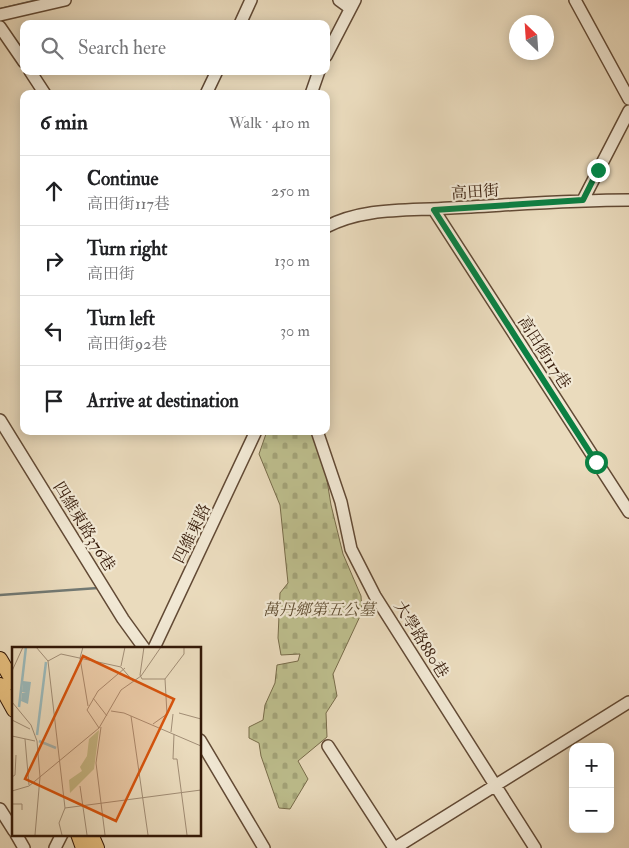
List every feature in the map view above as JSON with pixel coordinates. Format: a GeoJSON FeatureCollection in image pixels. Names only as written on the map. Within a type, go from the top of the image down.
{"type":"FeatureCollection","features":[{"type":"Feature","properties":{"kind":"main road"},"geometry":{"type":"LineString","coordinates":[[0,659],[12,680]]}},
{"type":"Feature","properties":{"kind":"main road"},"geometry":{"type":"LineString","coordinates":[[0,685],[12,706]]}},
{"type":"Feature","properties":{"kind":"main road"},"geometry":{"type":"LineString","coordinates":[[79,836],[83,848]]}},
{"type":"Feature","properties":{"kind":"main road"},"geometry":{"type":"LineString","coordinates":[[92,836],[96,848]]}},
{"type":"Feature","properties":{"kind":"street"},"geometry":{"type":"LineString","coordinates":[[0,16],[65,0]]}},
{"type":"Feature","properties":{"kind":"street"},"geometry":{"type":"LineString","coordinates":[[242,20],[251,0]]}},
{"type":"Feature","properties":{"kind":"street"},"geometry":{"type":"LineString","coordinates":[[330,48],[353,4],[339,0]]}},
{"type":"Feature","properties":{"kind":"street"},"geometry":{"type":"LineString","coordinates":[[575,0],[629,99]]}},
{"type":"Feature","properties":{"kind":"street"},"geometry":{"type":"LineString","coordinates":[[0,27],[20,56]]}},
{"type":"Feature","properties":{"kind":"street"},"geometry":{"type":"LineString","coordinates":[[33,75],[42,90]]}},
{"type":"Feature","properties":{"kind":"street"},"geometry":{"type":"LineString","coordinates":[[208,90],[215,75]]}},
{"type":"Feature","properties":{"kind":"street"},"geometry":{"type":"LineString","coordinates":[[312,90],[317,75]]}},
{"type":"Feature","properties":{"kind":"street"},"geometry":{"type":"LineString","coordinates":[[583,200],[629,111]]}},
{"type":"Feature","properties":{"kind":"street","name":"高田街"},"geometry":{"type":"LineString","coordinates":[[330,225],[358,214],[385,211],[434,210],[583,200],[629,200]]}},
{"type":"Feature","properties":{"kind":"street","name":"高田街117巷"},"geometry":{"type":"LineString","coordinates":[[434,210],[629,512]]}},
{"type":"Feature","properties":{"kind":"street","name":"四維東路376巷"},"geometry":{"type":"LineString","coordinates":[[0,420],[143,647]]}},
{"type":"Feature","properties":{"kind":"street","name":"四維東路"},"geometry":{"type":"LineString","coordinates":[[154,647],[254,435]]}},
{"type":"Feature","properties":{"kind":"street","name":"大學路880巷"},"geometry":{"type":"LineString","coordinates":[[318,435],[342,502],[351,549],[375,596],[535,848]]}},
{"type":"Feature","properties":{"kind":"street"},"geometry":{"type":"LineString","coordinates":[[328,746],[395,848],[629,702]]}},
{"type":"Feature","properties":{"kind":"street"},"geometry":{"type":"LineString","coordinates":[[201,742],[264,848]]}},
{"type":"Feature","properties":{"kind":"street"},"geometry":{"type":"LineString","coordinates":[[0,809],[12,828]]}},
{"type":"Feature","properties":{"kind":"street"},"geometry":{"type":"LineString","coordinates":[[17,836],[24,848]]}},
{"type":"Feature","properties":{"kind":"street"},"geometry":{"type":"LineString","coordinates":[[55,848],[61,836]]}},
{"type":"Feature","properties":{"kind":"green space","name":"萬丹鄉第五公墓"},"geometry":{"type":"Polygon","coordinates":[[[266,435],[317,435],[343,554],[361,596],[362,612],[333,674],[337,696],[326,713],[327,737],[298,761],[308,779],[290,809],[279,808],[261,756],[259,743],[249,738],[249,727],[263,720],[265,705],[275,683],[277,665],[298,661],[300,654],[281,655],[278,638],[280,593],[288,583],[280,505],[259,454],[266,435]]]}},
{"type":"Feature","properties":{"kind":"waterway"},"geometry":{"type":"LineString","coordinates":[[0,9],[38,0]]}},
{"type":"Feature","properties":{"kind":"waterway"},"geometry":{"type":"LineString","coordinates":[[0,595],[98,588]]}},
{"type":"Feature","properties":{"kind":"route"},"geometry":{"type":"LineString","coordinates":[[596,462],[434,210],[583,200],[598,170]]}}]}
